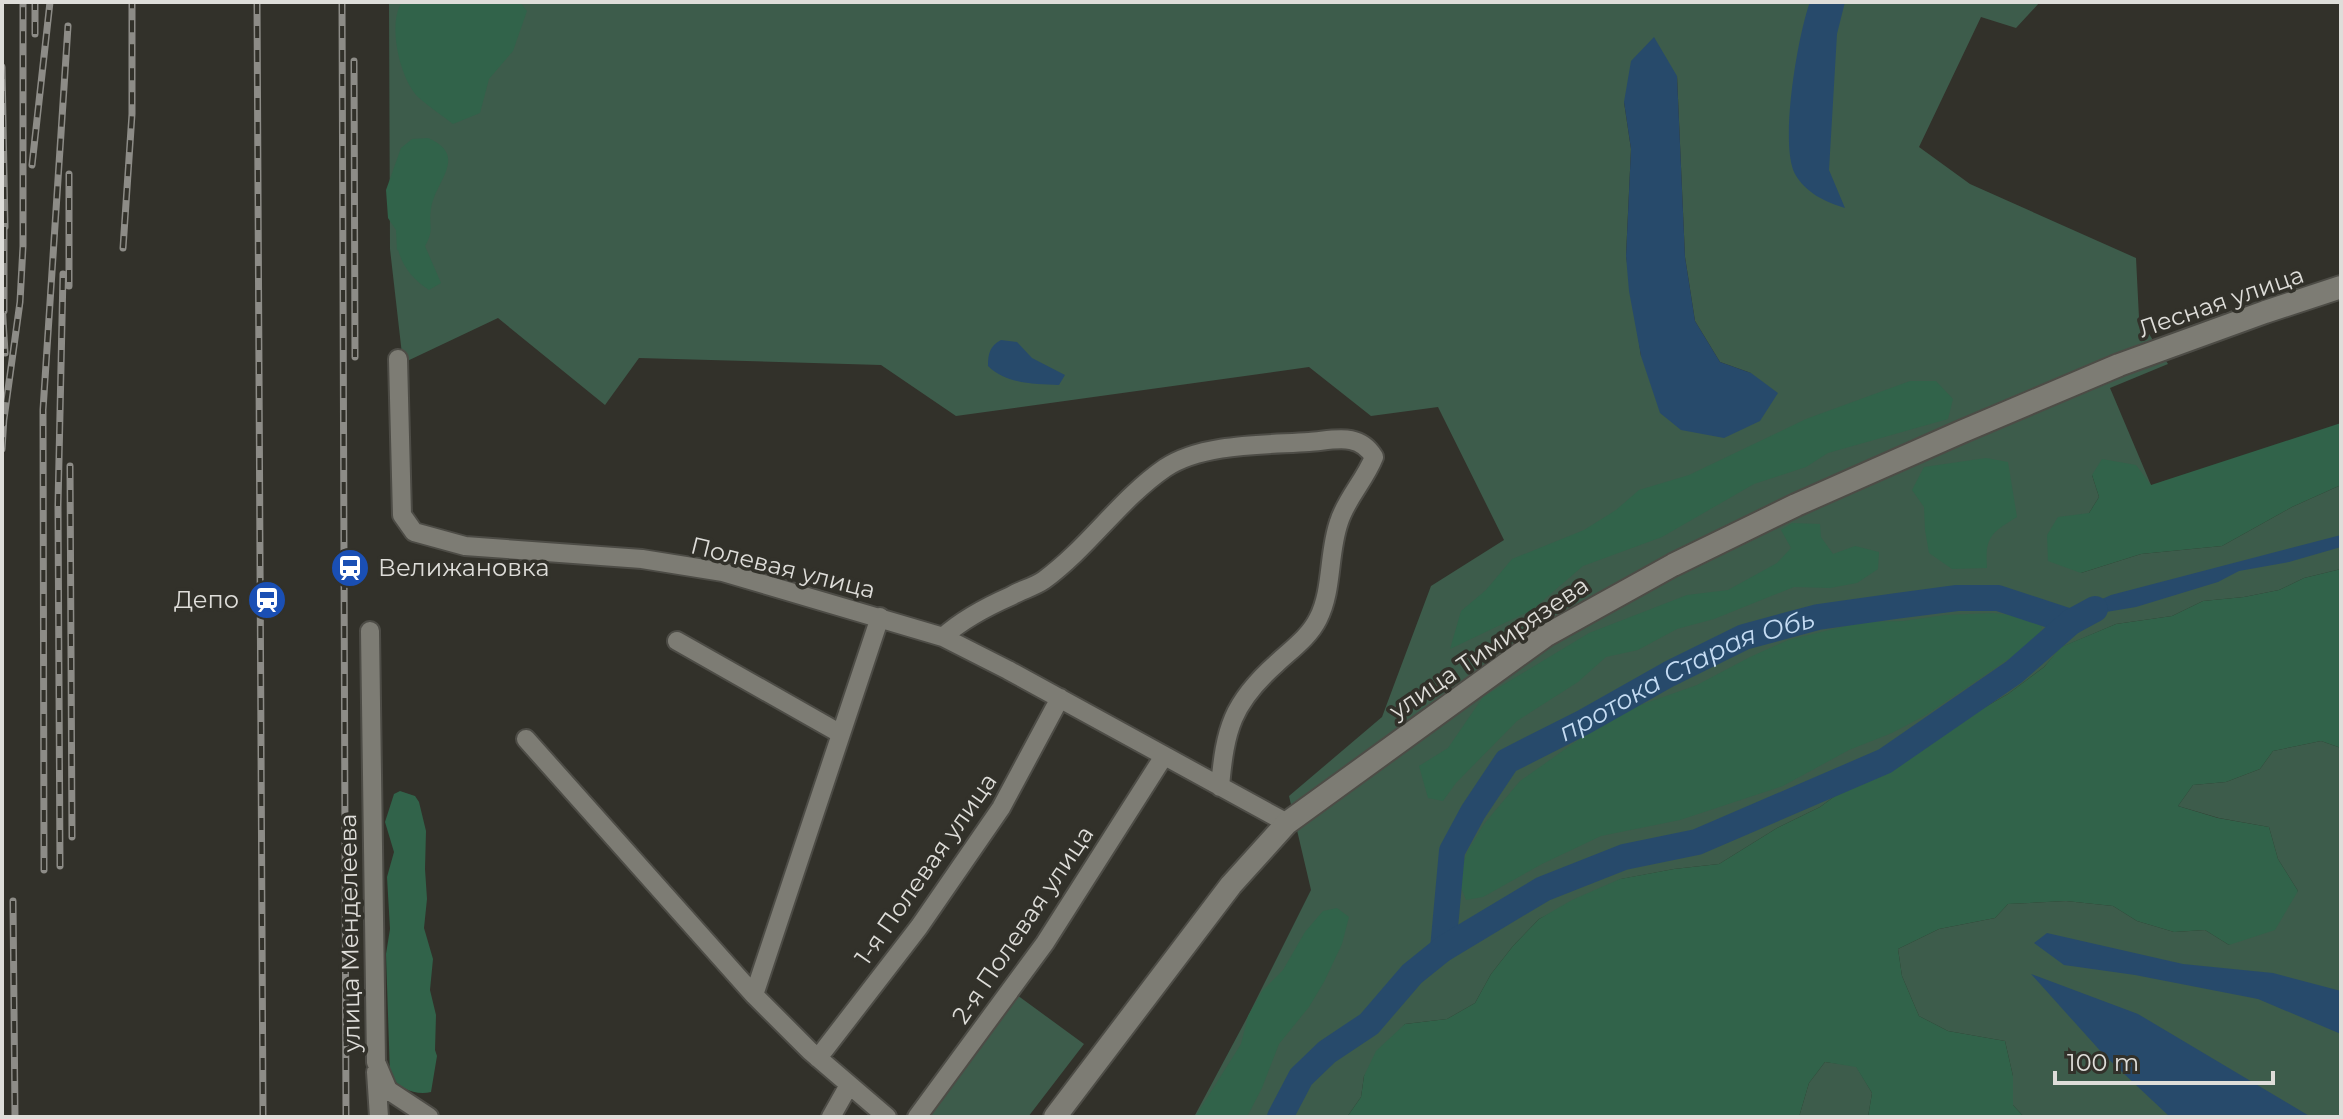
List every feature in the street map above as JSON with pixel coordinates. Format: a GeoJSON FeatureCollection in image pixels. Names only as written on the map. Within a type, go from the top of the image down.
{"type":"FeatureCollection","features":[{"type":"Feature","properties":{"kind":"street","name":"Лесная улица"},"geometry":{"type":"LineString","coordinates":[[2119,365],[2341,287]]}},
{"type":"Feature","properties":{"kind":"street","name":"Полевая улица"},"geometry":{"type":"LineString","coordinates":[[398,359],[402,515],[414,532],[465,546],[642,559],[723,572],[943,637],[1287,823]]}},
{"type":"Feature","properties":{"kind":"street","name":"улица Тимирязева"},"geometry":{"type":"LineString","coordinates":[[1055,1117],[1231,885],[1287,823],[1545,636],[1605,601],[1796,505],[2119,365]]}},
{"type":"Feature","properties":{"kind":"street"},"geometry":{"type":"LineString","coordinates":[[943,637],[977,613],[1042,581],[1167,467],[1192,456],[1230,448],[1359,441],[1367,446],[1374,457],[1339,522],[1321,615],[1310,634],[1243,696],[1230,724],[1223,752],[1220,787]]}},
{"type":"Feature","properties":{"kind":"street"},"geometry":{"type":"LineString","coordinates":[[754,995],[880,617]]}},
{"type":"Feature","properties":{"kind":"street","name":"улица Менделеева"},"geometry":{"type":"LineString","coordinates":[[370,631],[376,1062],[388,1090],[429,1117]]}},
{"type":"Feature","properties":{"kind":"street"},"geometry":{"type":"LineString","coordinates":[[677,641],[841,734]]}},
{"type":"Feature","properties":{"kind":"street","name":"1-я Полевая улица"},"geometry":{"type":"LineString","coordinates":[[818,1058],[919,927],[1001,808],[1060,698]]}},
{"type":"Feature","properties":{"kind":"street"},"geometry":{"type":"LineString","coordinates":[[526,739],[754,995],[818,1058],[887,1117]]}},
{"type":"Feature","properties":{"kind":"street","name":"2-я Полевая улица"},"geometry":{"type":"LineString","coordinates":[[917,1117],[1045,943],[1164,756]]}},
{"type":"Feature","properties":{"kind":"street"},"geometry":{"type":"LineString","coordinates":[[376,1062],[379,1117]]}},
{"type":"Feature","properties":{"kind":"street"},"geometry":{"type":"LineString","coordinates":[[831,1117],[849,1085]]}},
{"type":"Feature","properties":{"kind":"green space"},"geometry":{"type":"Polygon","coordinates":[[[389,2],[2040,2],[2016,28],[1981,17],[1919,147],[1970,184],[2136,258],[2139,318],[2168,364],[2110,388],[2151,485],[2092,475],[2099,497],[2089,513],[2081,573],[2141,554],[2222,546],[2292,507],[2341,485],[2341,569],[2304,578],[2279,590],[2203,601],[2172,616],[2116,624],[2062,647],[2044,667],[2008,694],[1966,718],[1896,768],[1835,796],[1719,864],[1621,879],[1539,919],[1491,974],[1475,1003],[1447,1019],[1405,1024],[1364,1076],[1361,1097],[1347,1117],[1194,1117],[1311,890],[1289,796],[1382,717],[1431,586],[1504,540],[1438,407],[1371,416],[1309,367],[956,416],[881,365],[639,358],[605,405],[498,318],[403,363],[390,249],[389,2]],[[1677,76],[1624,102],[1631,149],[1626,256],[1641,356],[1751,373],[1720,362],[1695,321],[1685,257],[1677,76]]]}},
{"type":"Feature","properties":{"kind":"green space"},"geometry":{"type":"Polygon","coordinates":[[[402,2],[520,2],[527,11],[513,51],[489,79],[480,113],[453,124],[422,101],[412,89],[401,65],[396,37],[402,2]]]}},
{"type":"Feature","properties":{"kind":"green space"},"geometry":{"type":"Polygon","coordinates":[[[428,138],[447,153],[448,161],[433,199],[431,231],[425,246],[441,283],[429,290],[409,272],[397,251],[396,230],[388,218],[386,190],[401,148],[412,139],[428,138]]]}},
{"type":"Feature","properties":{"kind":"green space"},"geometry":{"type":"Polygon","coordinates":[[[1910,381],[1936,381],[1953,399],[1948,419],[1828,453],[1806,467],[1754,484],[1662,537],[1583,566],[1532,610],[1450,649],[1461,611],[1486,590],[1512,559],[1584,530],[1616,510],[1639,490],[1689,475],[1806,419],[1910,381]]]}},
{"type":"Feature","properties":{"kind":"green space"},"geometry":{"type":"Polygon","coordinates":[[[2341,423],[2341,485],[2292,507],[2222,546],[2141,554],[2081,573],[2048,561],[2047,535],[2058,517],[2089,513],[2099,497],[2092,475],[2102,459],[2136,465],[2151,485],[2341,423]]]}},
{"type":"Feature","properties":{"kind":"green space"},"geometry":{"type":"Polygon","coordinates":[[[1986,458],[2008,462],[2017,517],[1991,537],[1987,568],[1952,569],[1929,553],[1924,507],[1912,490],[1924,467],[1986,458]]]}},
{"type":"Feature","properties":{"kind":"green space"},"geometry":{"type":"Polygon","coordinates":[[[1792,523],[1820,524],[1821,537],[1833,554],[1855,546],[1879,552],[1878,569],[1857,583],[1830,588],[1794,587],[1714,619],[1677,629],[1638,650],[1606,657],[1578,682],[1517,721],[1456,783],[1443,801],[1428,798],[1419,766],[1448,748],[1483,697],[1589,633],[1687,595],[1728,590],[1777,563],[1791,548],[1781,530],[1792,523]]]}},
{"type":"Feature","properties":{"kind":"green space"},"geometry":{"type":"Polygon","coordinates":[[[2341,569],[2341,748],[2321,741],[2273,751],[2260,769],[2226,782],[2193,785],[2178,806],[2218,818],[2269,827],[2278,859],[2298,891],[2275,930],[2229,945],[2205,930],[2174,932],[2137,921],[2113,906],[2066,901],[2008,904],[1995,918],[1939,929],[1898,949],[1902,976],[1919,1016],[1948,1031],[2005,1041],[2013,1076],[2013,1105],[2024,1117],[1868,1117],[1872,1093],[1856,1067],[1825,1062],[1809,1083],[1799,1117],[1347,1117],[1361,1097],[1364,1076],[1376,1051],[1405,1024],[1447,1019],[1475,1003],[1491,974],[1513,946],[1539,919],[1572,900],[1620,879],[1719,864],[1835,796],[1896,768],[1966,718],[2008,694],[2044,667],[2061,647],[2116,624],[2172,616],[2203,601],[2279,590],[2304,578],[2341,569]]]}},
{"type":"Feature","properties":{"kind":"green space"},"geometry":{"type":"Polygon","coordinates":[[[1993,613],[2030,617],[2042,627],[2038,639],[1926,715],[1849,750],[1783,786],[1680,820],[1601,836],[1483,897],[1466,900],[1458,880],[1467,852],[1484,824],[1520,781],[1615,714],[1697,685],[1788,640],[1862,622],[1993,613]]]}},
{"type":"Feature","properties":{"kind":"green space"},"geometry":{"type":"Polygon","coordinates":[[[2321,741],[2341,748],[2341,1117],[2024,1117],[2013,1105],[2013,1076],[2005,1041],[1948,1031],[1919,1016],[1902,976],[1898,949],[1939,929],[1995,918],[2008,904],[2066,901],[2113,906],[2137,921],[2174,932],[2205,930],[2229,945],[2298,891],[2278,859],[2269,827],[2219,818],[2178,806],[2193,785],[2226,782],[2260,769],[2273,751],[2321,741]]]}},
{"type":"Feature","properties":{"kind":"green space"},"geometry":{"type":"Polygon","coordinates":[[[400,791],[415,796],[419,802],[426,831],[427,899],[424,928],[433,959],[430,990],[436,1015],[437,1056],[431,1092],[425,1093],[408,1090],[390,1075],[387,877],[394,852],[385,822],[394,794],[400,791]]]}},
{"type":"Feature","properties":{"kind":"green space"},"geometry":{"type":"Polygon","coordinates":[[[1337,908],[1349,917],[1342,944],[1309,1007],[1279,1044],[1247,1117],[1195,1117],[1241,1044],[1248,1016],[1262,991],[1283,970],[1305,932],[1323,911],[1337,908]]]}},
{"type":"Feature","properties":{"kind":"green space"},"geometry":{"type":"Polygon","coordinates":[[[1017,995],[1084,1044],[1028,1117],[928,1117],[1017,995]]]}},
{"type":"Feature","properties":{"kind":"green space"},"geometry":{"type":"Polygon","coordinates":[[[1825,1062],[1856,1066],[1872,1093],[1868,1117],[1799,1117],[1809,1083],[1825,1062]]]}},
{"type":"Feature","properties":{"kind":"water"},"geometry":{"type":"Polygon","coordinates":[[[1810,2],[1845,2],[1837,34],[1829,170],[1845,208],[1810,192],[1795,174],[1791,159],[1792,89],[1800,38],[1810,2]]]}},
{"type":"Feature","properties":{"kind":"water"},"geometry":{"type":"Polygon","coordinates":[[[1654,37],[1677,76],[1685,257],[1695,321],[1720,362],[1751,373],[1778,393],[1760,421],[1724,438],[1681,430],[1660,413],[1641,356],[1629,291],[1626,256],[1631,149],[1624,102],[1631,61],[1654,37]]]}},
{"type":"Feature","properties":{"kind":"water"},"geometry":{"type":"Polygon","coordinates":[[[1001,340],[1017,342],[1032,358],[1065,375],[1059,385],[1021,382],[995,372],[988,366],[988,357],[992,347],[1001,340]]]}},
{"type":"Feature","properties":{"kind":"water"},"geometry":{"type":"Polygon","coordinates":[[[2341,535],[2341,547],[2289,562],[2239,571],[2218,582],[2136,607],[2106,612],[2077,626],[2066,627],[2064,621],[2071,613],[2111,595],[2341,535]]]}},
{"type":"Feature","properties":{"kind":"water"},"geometry":{"type":"Polygon","coordinates":[[[2047,933],[2183,964],[2273,973],[2341,991],[2341,1034],[2258,999],[2135,975],[2064,965],[2034,943],[2047,933]]]}},
{"type":"Feature","properties":{"kind":"water"},"geometry":{"type":"Polygon","coordinates":[[[2031,974],[2138,1014],[2311,1117],[2170,1117],[2104,1055],[2031,974]]]}},
{"type":"Feature","properties":{"kind":"waterway","name":"протока Старая Обь"},"geometry":{"type":"LineString","coordinates":[[1443,949],[1452,851],[1473,812],[1507,761],[1669,674],[1744,637],[1818,617],[1957,598],[1998,598],[2071,622]]}},
{"type":"Feature","properties":{"kind":"waterway","name":"протока Старая Обь"},"geometry":{"type":"LineString","coordinates":[[1280,1117],[1301,1077],[1327,1052],[1369,1024],[1412,974],[1443,949],[1543,889],[1624,857],[1697,842],[1885,761],[2014,672],[2071,622],[2095,609]]}},
{"type":"Feature","properties":{"kind":"railway"},"geometry":{"type":"LineString","coordinates":[[3,426],[20,302],[23,246],[23,2]]}},
{"type":"Feature","properties":{"kind":"railway"},"geometry":{"type":"LineString","coordinates":[[35,2],[35,34]]}},
{"type":"Feature","properties":{"kind":"railway"},"geometry":{"type":"LineString","coordinates":[[32,165],[50,2]]}},
{"type":"Feature","properties":{"kind":"railway"},"geometry":{"type":"LineString","coordinates":[[123,248],[132,114],[132,2]]}},
{"type":"Feature","properties":{"kind":"railway"},"geometry":{"type":"LineString","coordinates":[[257,2],[263,1117]]}},
{"type":"Feature","properties":{"kind":"railway"},"geometry":{"type":"LineString","coordinates":[[342,2],[346,1117]]}},
{"type":"Feature","properties":{"kind":"railway"},"geometry":{"type":"LineString","coordinates":[[44,870],[43,410],[68,26]]}},
{"type":"Feature","properties":{"kind":"railway"},"geometry":{"type":"LineString","coordinates":[[354,61],[355,357]]}},
{"type":"Feature","properties":{"kind":"railway"},"geometry":{"type":"LineString","coordinates":[[2,67],[5,227]]}},
{"type":"Feature","properties":{"kind":"railway"},"geometry":{"type":"LineString","coordinates":[[69,174],[69,286]]}},
{"type":"Feature","properties":{"kind":"railway"},"geometry":{"type":"LineString","coordinates":[[4,219],[4,311]]}},
{"type":"Feature","properties":{"kind":"railway"},"geometry":{"type":"LineString","coordinates":[[60,866],[58,505],[63,274]]}},
{"type":"Feature","properties":{"kind":"railway"},"geometry":{"type":"LineString","coordinates":[[2,301],[5,353]]}},
{"type":"Feature","properties":{"kind":"railway"},"geometry":{"type":"LineString","coordinates":[[2,449],[4,417]]}},
{"type":"Feature","properties":{"kind":"railway"},"geometry":{"type":"LineString","coordinates":[[70,466],[72,837]]}},
{"type":"Feature","properties":{"kind":"railway"},"geometry":{"type":"LineString","coordinates":[[13,901],[15,1117]]}},
{"type":"Feature","properties":{"kind":"place","name":"Велижановка"},"geometry":{"type":"Point","coordinates":[350,568]}},
{"type":"Feature","properties":{"kind":"place","name":"Депо"},"geometry":{"type":"Point","coordinates":[267,600]}}]}
